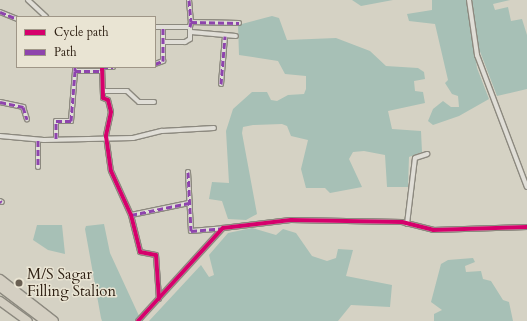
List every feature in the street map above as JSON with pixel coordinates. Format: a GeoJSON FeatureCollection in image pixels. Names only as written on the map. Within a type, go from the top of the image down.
{"type":"FeatureCollection","features":[{"type":"Feature","properties":{"kind":"highway"},"geometry":{"type":"LineString","coordinates":[[0,279],[54,321]]}},
{"type":"Feature","properties":{"kind":"highway"},"geometry":{"type":"LineString","coordinates":[[0,287],[45,321]]}},
{"type":"Feature","properties":{"kind":"highway"},"geometry":{"type":"LineString","coordinates":[[0,301],[28,321]]}},
{"type":"Feature","properties":{"kind":"street"},"geometry":{"type":"LineString","coordinates":[[28,0],[45,16]]}},
{"type":"Feature","properties":{"kind":"street"},"geometry":{"type":"LineString","coordinates":[[164,42],[185,42],[190,39],[191,27],[189,0]]}},
{"type":"Feature","properties":{"kind":"street"},"geometry":{"type":"LineString","coordinates":[[469,0],[477,55],[527,187]]}},
{"type":"Feature","properties":{"kind":"street"},"geometry":{"type":"LineString","coordinates":[[0,12],[16,19]]}},
{"type":"Feature","properties":{"kind":"street"},"geometry":{"type":"LineString","coordinates":[[156,27],[191,27],[239,23]]}},
{"type":"Feature","properties":{"kind":"street"},"geometry":{"type":"LineString","coordinates":[[156,64],[163,61],[163,27]]}},
{"type":"Feature","properties":{"kind":"street"},"geometry":{"type":"LineString","coordinates":[[191,27],[225,36],[236,36]]}},
{"type":"Feature","properties":{"kind":"street"},"geometry":{"type":"LineString","coordinates":[[221,84],[225,36]]}},
{"type":"Feature","properties":{"kind":"street"},"geometry":{"type":"LineString","coordinates":[[56,139],[56,121],[71,121],[75,69],[102,68],[103,91],[111,117],[106,136],[111,171],[131,215],[140,252],[156,255],[159,300]]}},
{"type":"Feature","properties":{"kind":"street"},"geometry":{"type":"LineString","coordinates":[[103,91],[127,91],[139,102],[154,102]]}},
{"type":"Feature","properties":{"kind":"street"},"geometry":{"type":"LineString","coordinates":[[0,102],[23,107],[27,119]]}},
{"type":"Feature","properties":{"kind":"street"},"geometry":{"type":"LineString","coordinates":[[0,136],[38,140],[106,136],[133,138],[162,131],[214,128]]}},
{"type":"Feature","properties":{"kind":"street"},"geometry":{"type":"LineString","coordinates":[[38,140],[38,167]]}},
{"type":"Feature","properties":{"kind":"street"},"geometry":{"type":"LineString","coordinates":[[407,224],[415,158],[427,154]]}},
{"type":"Feature","properties":{"kind":"street"},"geometry":{"type":"LineString","coordinates":[[188,172],[191,231],[291,220],[407,224],[433,230],[527,227]]}},
{"type":"Feature","properties":{"kind":"street"},"geometry":{"type":"LineString","coordinates":[[131,215],[189,203]]}},
{"type":"Feature","properties":{"kind":"street"},"geometry":{"type":"LineString","coordinates":[[138,321],[159,300],[223,228]]}},
{"type":"Feature","properties":{"kind":"shaded area"},"geometry":{"type":"Polygon","coordinates":[[[352,0],[393,0],[361,6],[352,0]]]}},
{"type":"Feature","properties":{"kind":"shaded area"},"geometry":{"type":"Polygon","coordinates":[[[432,0],[467,0],[477,68],[489,99],[459,116],[433,125],[428,121],[433,109],[443,101],[451,107],[459,107],[458,96],[452,94],[445,83],[448,80],[435,24],[409,21],[407,14],[432,10],[432,0]]]}},
{"type":"Feature","properties":{"kind":"shaded area"},"geometry":{"type":"Polygon","coordinates":[[[472,0],[510,0],[493,4],[495,10],[508,7],[511,21],[522,19],[527,35],[527,89],[497,96],[476,41],[472,0]]]}},
{"type":"Feature","properties":{"kind":"shaded area"},"geometry":{"type":"Polygon","coordinates":[[[272,16],[279,18],[287,40],[336,38],[370,51],[386,66],[418,68],[424,72],[425,79],[414,81],[415,91],[423,92],[425,103],[388,111],[392,129],[421,131],[422,152],[409,157],[408,187],[387,187],[385,155],[364,151],[353,152],[349,159],[362,187],[330,193],[325,188],[306,188],[301,169],[308,140],[291,136],[287,126],[282,124],[253,125],[243,127],[242,133],[257,214],[246,220],[228,219],[222,201],[209,199],[212,182],[229,183],[226,131],[233,109],[252,92],[267,92],[271,100],[277,101],[288,95],[304,94],[306,89],[306,76],[285,74],[278,61],[239,55],[238,25],[272,16]]]}},
{"type":"Feature","properties":{"kind":"shaded area"},"geometry":{"type":"Polygon","coordinates":[[[104,224],[110,253],[140,318],[134,321],[102,321],[101,318],[85,229],[86,226],[104,224]]]}},
{"type":"Feature","properties":{"kind":"shaded area"},"geometry":{"type":"Polygon","coordinates":[[[37,225],[62,225],[65,254],[48,250],[33,240],[37,225]]]}},
{"type":"Feature","properties":{"kind":"shaded area"},"geometry":{"type":"Polygon","coordinates":[[[252,228],[276,235],[283,229],[296,233],[312,256],[327,261],[336,258],[338,249],[353,250],[346,276],[392,285],[390,307],[351,305],[338,321],[149,321],[201,265],[209,277],[214,275],[209,255],[228,233],[252,228]]]}},
{"type":"Feature","properties":{"kind":"shaded area"},"geometry":{"type":"Polygon","coordinates":[[[473,258],[475,262],[465,266],[466,272],[481,271],[483,279],[491,281],[503,300],[509,302],[513,321],[434,321],[434,314],[442,310],[431,302],[441,264],[448,260],[473,258]]]}},
{"type":"Feature","properties":{"kind":"marked path"},"geometry":{"type":"LineString","coordinates":[[189,0],[191,22]]}},
{"type":"Feature","properties":{"kind":"marked path"},"geometry":{"type":"LineString","coordinates":[[0,12],[16,19]]}},
{"type":"Feature","properties":{"kind":"marked path"},"geometry":{"type":"LineString","coordinates":[[190,27],[191,22],[239,23]]}},
{"type":"Feature","properties":{"kind":"marked path"},"geometry":{"type":"LineString","coordinates":[[156,64],[163,61],[163,27]]}},
{"type":"Feature","properties":{"kind":"marked path"},"geometry":{"type":"LineString","coordinates":[[221,84],[225,36]]}},
{"type":"Feature","properties":{"kind":"marked path"},"geometry":{"type":"LineString","coordinates":[[75,68],[75,71],[101,71],[102,68]]}},
{"type":"Feature","properties":{"kind":"marked path"},"geometry":{"type":"LineString","coordinates":[[56,139],[56,121],[71,121],[75,71]]}},
{"type":"Feature","properties":{"kind":"marked path"},"geometry":{"type":"LineString","coordinates":[[0,102],[23,107],[27,119]]}},
{"type":"Feature","properties":{"kind":"marked path"},"geometry":{"type":"LineString","coordinates":[[38,140],[38,167]]}},
{"type":"Feature","properties":{"kind":"marked path"},"geometry":{"type":"LineString","coordinates":[[188,172],[191,231],[223,228]]}},
{"type":"Feature","properties":{"kind":"marked path"},"geometry":{"type":"LineString","coordinates":[[131,215],[189,203]]}},
{"type":"Feature","properties":{"kind":"cycle path"},"geometry":{"type":"LineString","coordinates":[[102,68],[103,98],[108,100],[111,112],[106,136],[111,171],[131,215],[140,252],[156,255],[159,299]]}},
{"type":"Feature","properties":{"kind":"cycle path"},"geometry":{"type":"LineString","coordinates":[[138,321],[223,228],[291,220],[402,222],[433,230],[527,227]]}},
{"type":"Feature","properties":{"kind":"place","name":"M/S Sagar Filling Stalion"},"geometry":{"type":"Point","coordinates":[19,283]}}]}
